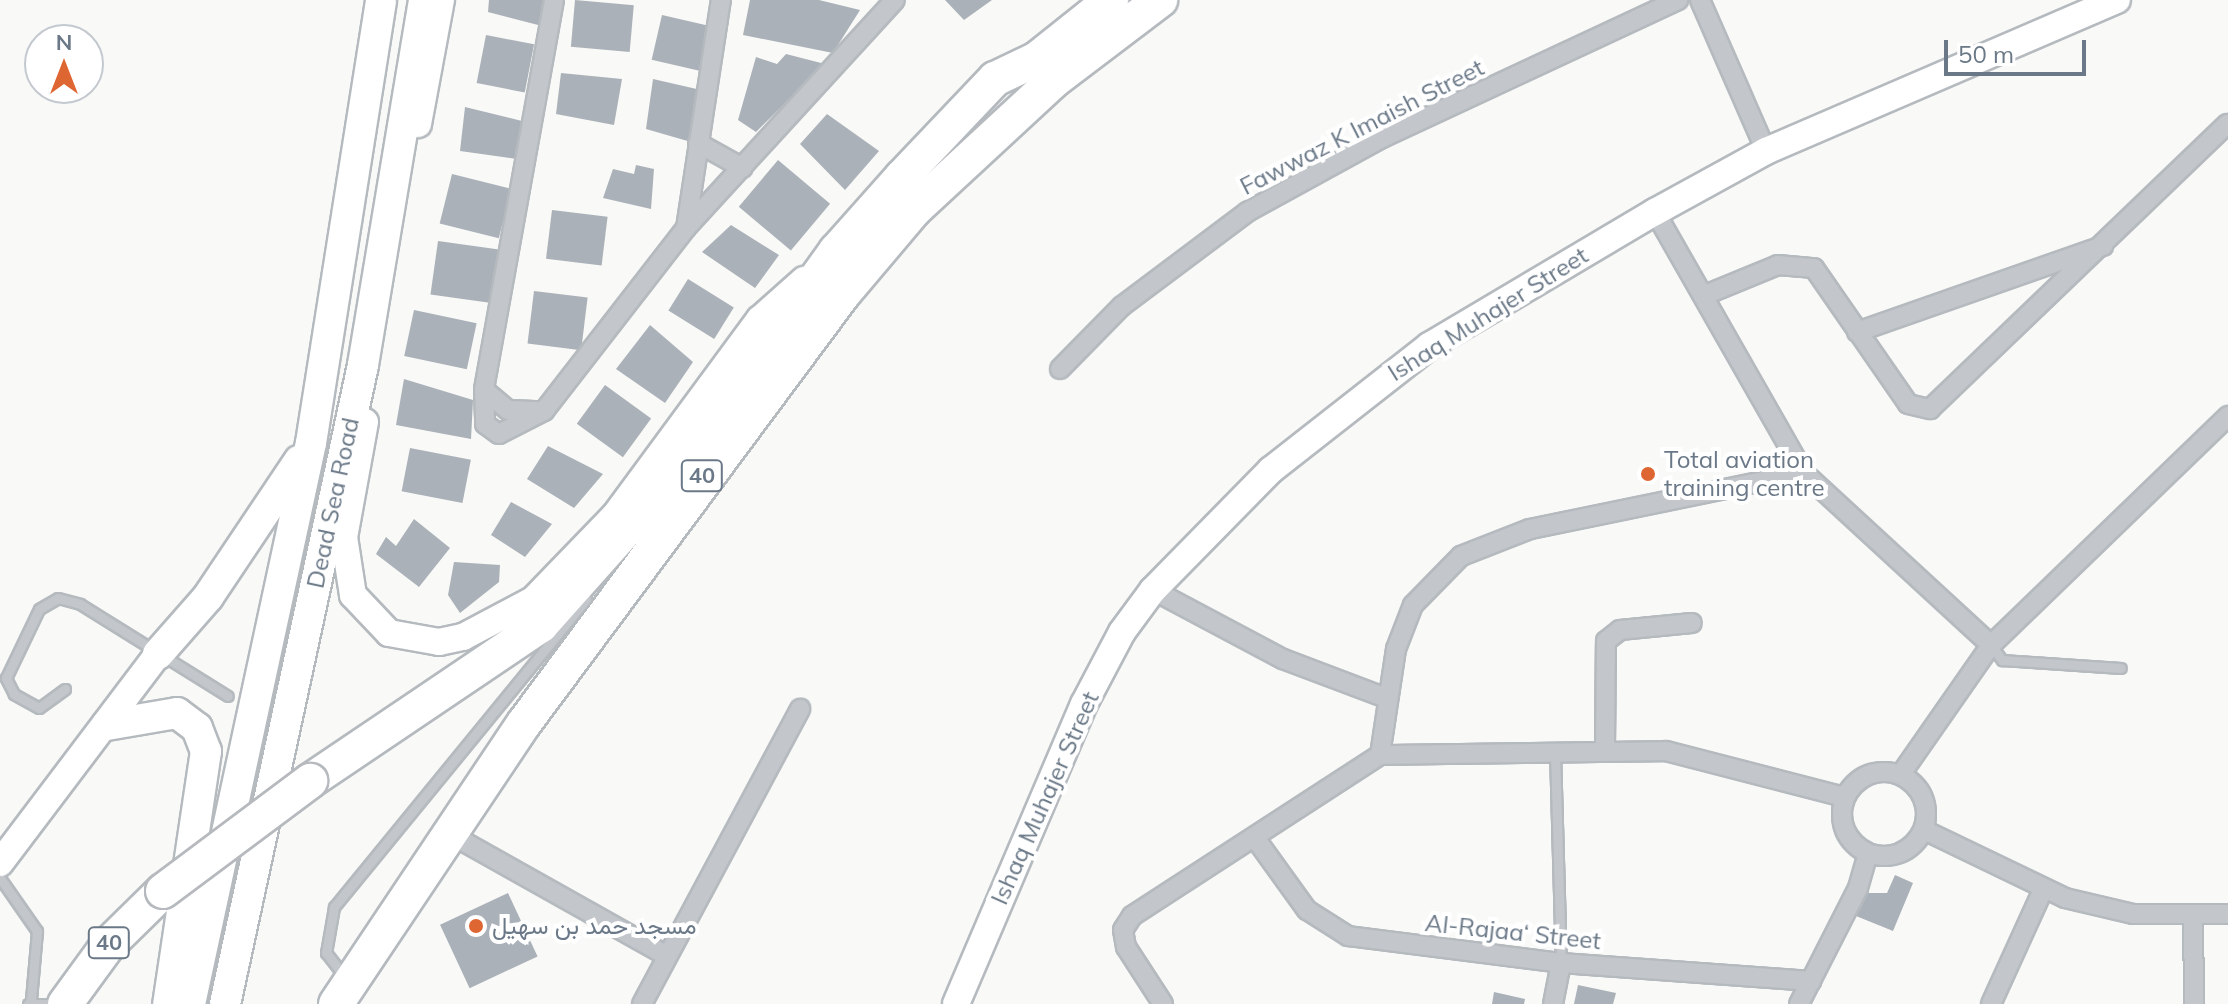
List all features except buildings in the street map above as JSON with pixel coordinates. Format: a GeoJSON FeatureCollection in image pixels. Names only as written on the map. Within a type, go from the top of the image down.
{"type":"FeatureCollection","features":[{"type":"Feature","properties":{"kind":"highway"},"geometry":{"type":"LineString","coordinates":[[995,79],[1008,54],[1079,0]]}},
{"type":"Feature","properties":{"kind":"highway","name":"40"},"geometry":{"type":"LineString","coordinates":[[65,1004],[108,945],[163,891],[310,781],[499,659],[585,581],[646,511],[836,251],[995,79],[1137,4]]}},
{"type":"Feature","properties":{"kind":"highway","name":"40"},"geometry":{"type":"LineString","coordinates":[[344,992],[450,834],[697,483],[905,221],[1137,4]]}},
{"type":"Feature","properties":{"kind":"main road"},"geometry":{"type":"LineString","coordinates":[[190,1004],[240,697],[311,443],[381,0]]}},
{"type":"Feature","properties":{"kind":"main road","name":"Dead Sea Road"},"geometry":{"type":"LineString","coordinates":[[225,1004],[363,365],[424,0]]}},
{"type":"Feature","properties":{"kind":"main road"},"geometry":{"type":"LineString","coordinates":[[158,654],[208,597],[311,443]]}},
{"type":"Feature","properties":{"kind":"main road"},"geometry":{"type":"LineString","coordinates":[[240,697],[281,739]]}},
{"type":"Feature","properties":{"kind":"main road"},"geometry":{"type":"LineString","coordinates":[[107,725],[177,713],[197,728],[206,751],[168,1004]]}},
{"type":"Feature","properties":{"kind":"street"},"geometry":{"type":"LineString","coordinates":[[441,0],[344,537],[353,595],[389,633],[439,642],[463,637],[533,600],[616,514],[760,319],[836,251]]}},
{"type":"Feature","properties":{"kind":"street"},"geometry":{"type":"LineString","coordinates":[[554,0],[484,390],[483,415],[493,433],[544,411],[686,228],[895,0]]}},
{"type":"Feature","properties":{"kind":"street"},"geometry":{"type":"LineString","coordinates":[[686,228],[721,0]]}},
{"type":"Feature","properties":{"kind":"street","name":"Fawwaz K Imaish Street"},"geometry":{"type":"LineString","coordinates":[[1060,369],[1122,306],[1247,212],[1382,138],[1678,0]]}},
{"type":"Feature","properties":{"kind":"street"},"geometry":{"type":"LineString","coordinates":[[1700,0],[1766,151]]}},
{"type":"Feature","properties":{"kind":"street","name":"Ishaq Muhajer Street"},"geometry":{"type":"LineString","coordinates":[[956,1004],[1084,704],[1153,590],[1343,408],[1429,346],[1655,212],[1766,151],[2117,0]]}},
{"type":"Feature","properties":{"kind":"street"},"geometry":{"type":"LineString","coordinates":[[1705,295],[1778,265],[1804,264],[1908,404],[1930,409],[2109,243],[2227,124]]}},
{"type":"Feature","properties":{"kind":"street"},"geometry":{"type":"LineString","coordinates":[[698,143],[743,168]]}},
{"type":"Feature","properties":{"kind":"street"},"geometry":{"type":"LineString","coordinates":[[1655,212],[1804,473],[1991,645]]}},
{"type":"Feature","properties":{"kind":"street"},"geometry":{"type":"LineString","coordinates":[[1857,332],[2109,243]]}},
{"type":"Feature","properties":{"kind":"street"},"geometry":{"type":"LineString","coordinates":[[484,390],[508,410],[544,411]]}},
{"type":"Feature","properties":{"kind":"street"},"geometry":{"type":"LineString","coordinates":[[1901,774],[1991,645],[2228,416]]}},
{"type":"Feature","properties":{"kind":"street"},"geometry":{"type":"LineString","coordinates":[[1380,755],[1386,698],[1413,605],[1461,556],[1530,529],[1804,473]]}},
{"type":"Feature","properties":{"kind":"street"},"geometry":{"type":"LineString","coordinates":[[1153,590],[1283,659],[1386,698]]}},
{"type":"Feature","properties":{"kind":"street"},"geometry":{"type":"LineString","coordinates":[[1605,748],[1606,641],[1620,630],[1692,623]]}},
{"type":"Feature","properties":{"kind":"street"},"geometry":{"type":"LineString","coordinates":[[0,863],[158,654]]}},
{"type":"Feature","properties":{"kind":"street"},"geometry":{"type":"LineString","coordinates":[[642,1004],[664,954],[800,709]]}},
{"type":"Feature","properties":{"kind":"street"},"geometry":{"type":"LineString","coordinates":[[1163,1004],[1126,947],[1125,924],[1380,755],[1605,748],[1666,751],[1844,797]]}},
{"type":"Feature","properties":{"kind":"street"},"geometry":{"type":"LineString","coordinates":[[1901,774],[1918,788],[1927,808],[1924,830],[1911,848],[1890,856],[1868,854],[1845,830],[1844,797],[1868,775],[1901,774]]}},
{"type":"Feature","properties":{"kind":"street"},"geometry":{"type":"LineString","coordinates":[[1924,830],[2043,890],[2133,914],[2193,917],[2228,914]]}},
{"type":"Feature","properties":{"kind":"street"},"geometry":{"type":"LineString","coordinates":[[450,834],[664,954]]}},
{"type":"Feature","properties":{"kind":"street","name":"Al-Rajaa‘ Street"},"geometry":{"type":"LineString","coordinates":[[1255,838],[1307,910],[1348,936],[1561,963],[1811,981]]}},
{"type":"Feature","properties":{"kind":"street"},"geometry":{"type":"LineString","coordinates":[[1799,1004],[1868,854]]}},
{"type":"Feature","properties":{"kind":"street"},"geometry":{"type":"LineString","coordinates":[[1991,1004],[2043,890]]}},
{"type":"Feature","properties":{"kind":"street"},"geometry":{"type":"LineString","coordinates":[[2193,917],[2194,1004]]}},
{"type":"Feature","properties":{"kind":"street"},"geometry":{"type":"LineString","coordinates":[[1553,1004],[1561,963]]}},
{"type":"Feature","properties":{"kind":"lane"},"geometry":{"type":"LineString","coordinates":[[601,580],[646,511]]}},
{"type":"Feature","properties":{"kind":"lane"},"geometry":{"type":"LineString","coordinates":[[344,992],[326,953],[334,907],[592,591]]}},
{"type":"Feature","properties":{"kind":"lane"},"geometry":{"type":"LineString","coordinates":[[65,689],[39,708],[14,694],[6,678],[39,609],[51,600],[73,600],[158,654],[240,697]]}},
{"type":"Feature","properties":{"kind":"lane"},"geometry":{"type":"LineString","coordinates":[[1991,645],[2002,660],[2121,668]]}},
{"type":"Feature","properties":{"kind":"lane"},"geometry":{"type":"LineString","coordinates":[[1555,749],[1561,963]]}},
{"type":"Feature","properties":{"kind":"lane"},"geometry":{"type":"LineString","coordinates":[[0,878],[37,931],[30,1002],[46,1004]]}},
{"type":"Feature","properties":{"kind":"place","name":"Total aviation training centre"},"geometry":{"type":"Point","coordinates":[1648,474]}},
{"type":"Feature","properties":{"kind":"place","name":"مسجد حمد بن سهيل"},"geometry":{"type":"Point","coordinates":[476,926]}}]}
